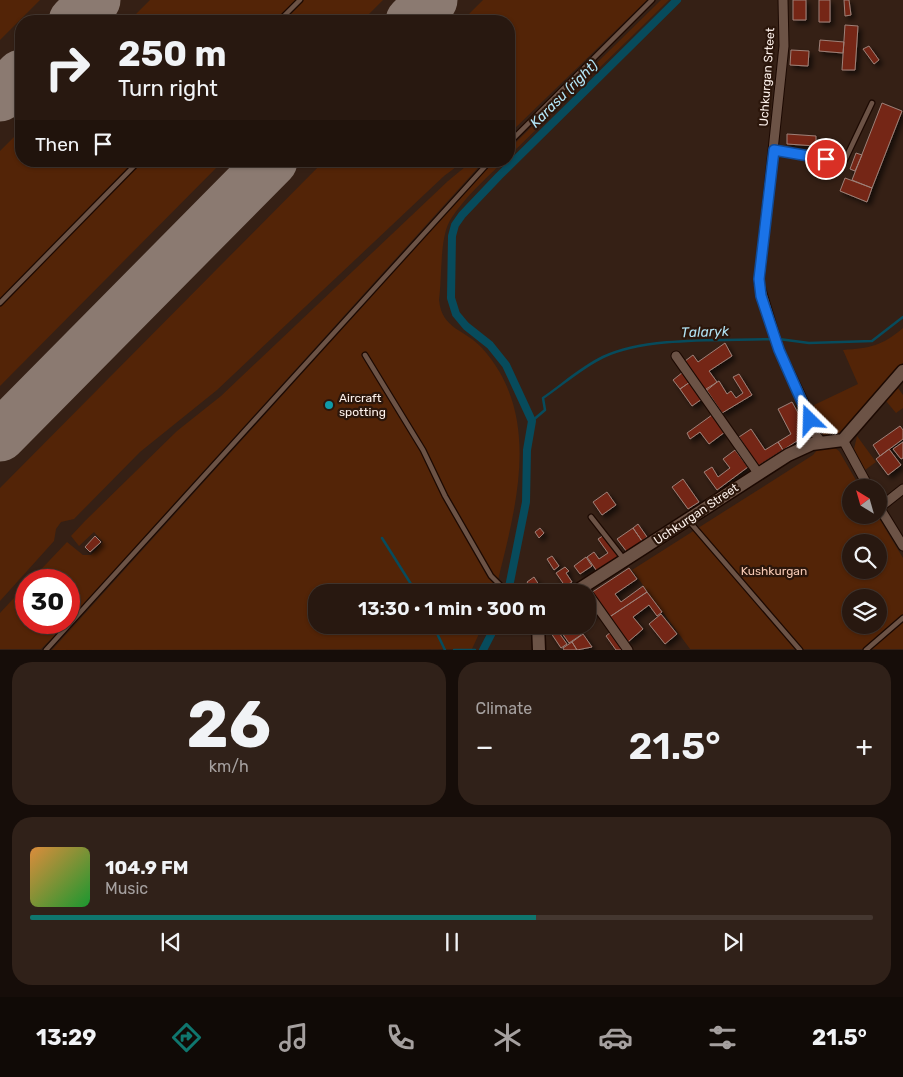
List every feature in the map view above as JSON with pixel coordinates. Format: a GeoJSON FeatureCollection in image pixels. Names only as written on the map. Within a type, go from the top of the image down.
{"type":"FeatureCollection","features":[{"type":"Feature","properties":{"kind":"street","name":"Uchkurgan Srteet"},"geometry":{"type":"LineString","coordinates":[[783,0],[784,46],[759,279],[761,296],[779,350],[820,442]]}},
{"type":"Feature","properties":{"kind":"street"},"geometry":{"type":"LineString","coordinates":[[676,356],[758,473]]}},
{"type":"Feature","properties":{"kind":"street"},"geometry":{"type":"LineString","coordinates":[[863,479],[843,440],[903,371]]}},
{"type":"Feature","properties":{"kind":"street","name":"Uchkurgan Street"},"geometry":{"type":"LineString","coordinates":[[590,584],[758,473],[796,451],[820,442],[843,440]]}},
{"type":"Feature","properties":{"kind":"street"},"geometry":{"type":"LineString","coordinates":[[888,500],[903,489]]}},
{"type":"Feature","properties":{"kind":"street"},"geometry":{"type":"LineString","coordinates":[[888,522],[903,546]]}},
{"type":"Feature","properties":{"kind":"street"},"geometry":{"type":"LineString","coordinates":[[596,610],[628,650]]}},
{"type":"Feature","properties":{"kind":"street"},"geometry":{"type":"LineString","coordinates":[[538,634],[539,650]]}},
{"type":"Feature","properties":{"kind":"lane"},"geometry":{"type":"LineString","coordinates":[[285,15],[300,0]]}},
{"type":"Feature","properties":{"kind":"lane"},"geometry":{"type":"LineString","coordinates":[[515,137],[652,0]]}},
{"type":"Feature","properties":{"kind":"lane"},"geometry":{"type":"LineString","coordinates":[[774,150],[844,162],[872,103]]}},
{"type":"Feature","properties":{"kind":"lane"},"geometry":{"type":"LineString","coordinates":[[0,303],[133,167]]}},
{"type":"Feature","properties":{"kind":"lane"},"geometry":{"type":"LineString","coordinates":[[46,650],[485,167]]}},
{"type":"Feature","properties":{"kind":"lane"},"geometry":{"type":"LineString","coordinates":[[365,354],[423,450],[486,568],[498,584]]}},
{"type":"Feature","properties":{"kind":"lane"},"geometry":{"type":"LineString","coordinates":[[591,517],[626,561]]}},
{"type":"Feature","properties":{"kind":"lane"},"geometry":{"type":"LineString","coordinates":[[688,520],[800,650]]}},
{"type":"Feature","properties":{"kind":"lane"},"geometry":{"type":"LineString","coordinates":[[866,650],[903,618]]}},
{"type":"Feature","properties":{"kind":"green space"},"geometry":{"type":"Polygon","coordinates":[[[0,0],[40,0],[25,15],[15,15],[15,25],[0,40],[0,0]]]}},
{"type":"Feature","properties":{"kind":"green space"},"geometry":{"type":"Polygon","coordinates":[[[150,0],[383,0],[368,15],[135,15],[150,0]]]}},
{"type":"Feature","properties":{"kind":"green space"},"geometry":{"type":"Polygon","coordinates":[[[483,0],[647,0],[515,128],[515,15],[468,15],[483,0]]]}},
{"type":"Feature","properties":{"kind":"green space"},"geometry":{"type":"Polygon","coordinates":[[[661,0],[669,0],[515,150],[515,143],[661,0]]]}},
{"type":"Feature","properties":{"kind":"green space"},"geometry":{"type":"Polygon","coordinates":[[[15,136],[15,167],[217,167],[0,386],[0,151],[15,136]]]}},
{"type":"Feature","properties":{"kind":"green space"},"geometry":{"type":"Polygon","coordinates":[[[318,167],[456,167],[444,176],[217,390],[140,452],[74,519],[61,522],[56,529],[54,541],[29,569],[15,569],[15,584],[0,601],[0,488],[318,167]]]}},
{"type":"Feature","properties":{"kind":"green space"},"geometry":{"type":"Polygon","coordinates":[[[465,167],[479,167],[80,608],[80,569],[41,569],[67,542],[83,555],[91,555],[103,542],[94,532],[79,546],[71,536],[177,431],[221,396],[448,181],[465,167]]]}},
{"type":"Feature","properties":{"kind":"green space"},"geometry":{"type":"Polygon","coordinates":[[[489,167],[498,167],[455,212],[446,230],[439,300],[441,310],[449,323],[482,348],[501,375],[513,405],[519,435],[519,467],[516,499],[497,584],[308,584],[308,634],[479,634],[472,649],[52,650],[66,634],[80,634],[80,619],[489,167]]]}},
{"type":"Feature","properties":{"kind":"green space"},"geometry":{"type":"Polygon","coordinates":[[[903,328],[903,363],[839,437],[825,437],[821,431],[814,405],[858,384],[843,350],[875,345],[889,339],[903,328]]]}},
{"type":"Feature","properties":{"kind":"green space"},"geometry":{"type":"Polygon","coordinates":[[[898,388],[903,395],[903,408],[896,413],[886,401],[898,388]]]}},
{"type":"Feature","properties":{"kind":"green space"},"geometry":{"type":"Polygon","coordinates":[[[857,436],[876,462],[865,470],[854,449],[857,436]]]}},
{"type":"Feature","properties":{"kind":"green space","name":"Kushkurgan"},"geometry":{"type":"Polygon","coordinates":[[[835,448],[839,451],[855,479],[842,479],[842,524],[882,524],[903,558],[903,649],[690,649],[632,570],[813,455],[817,450],[835,448]]]}},
{"type":"Feature","properties":{"kind":"green space"},"geometry":{"type":"Polygon","coordinates":[[[15,597],[15,634],[56,634],[41,649],[0,649],[0,613],[15,597]]]}},
{"type":"Feature","properties":{"kind":"building"},"geometry":{"type":"Polygon","coordinates":[[[793,0],[806,0],[806,20],[793,20],[793,0]]]}},
{"type":"Feature","properties":{"kind":"building"},"geometry":{"type":"Polygon","coordinates":[[[819,0],[830,0],[830,22],[819,22],[819,0]]]}},
{"type":"Feature","properties":{"kind":"building"},"geometry":{"type":"Polygon","coordinates":[[[844,0],[849,0],[851,15],[845,16],[844,0]]]}},
{"type":"Feature","properties":{"kind":"building"},"geometry":{"type":"Polygon","coordinates":[[[845,25],[858,26],[855,70],[842,70],[845,25]]]}},
{"type":"Feature","properties":{"kind":"building"},"geometry":{"type":"Polygon","coordinates":[[[820,40],[844,42],[843,53],[819,51],[820,40]]]}},
{"type":"Feature","properties":{"kind":"building"},"geometry":{"type":"Polygon","coordinates":[[[869,46],[879,60],[874,64],[863,49],[869,46]]]}},
{"type":"Feature","properties":{"kind":"building"},"geometry":{"type":"Polygon","coordinates":[[[791,50],[809,51],[808,66],[790,65],[791,50]]]}},
{"type":"Feature","properties":{"kind":"building"},"geometry":{"type":"Polygon","coordinates":[[[882,103],[902,111],[872,188],[852,180],[882,103]]]}},
{"type":"Feature","properties":{"kind":"building"},"geometry":{"type":"Polygon","coordinates":[[[787,134],[816,136],[816,146],[787,144],[787,134]]]}},
{"type":"Feature","properties":{"kind":"building"},"geometry":{"type":"Polygon","coordinates":[[[856,153],[862,155],[855,171],[850,169],[856,153]]]}},
{"type":"Feature","properties":{"kind":"building"},"geometry":{"type":"Polygon","coordinates":[[[845,178],[872,188],[867,202],[840,191],[845,178]]]}},
{"type":"Feature","properties":{"kind":"building"},"geometry":{"type":"Polygon","coordinates":[[[725,343],[732,356],[709,371],[717,382],[706,391],[685,361],[693,355],[698,362],[725,343]]]}},
{"type":"Feature","properties":{"kind":"building"},"geometry":{"type":"Polygon","coordinates":[[[683,372],[690,382],[680,389],[673,380],[683,372]]]}},
{"type":"Feature","properties":{"kind":"building"},"geometry":{"type":"Polygon","coordinates":[[[739,374],[752,395],[722,413],[706,389],[719,381],[727,394],[731,391],[736,398],[743,393],[733,377],[739,374]]]}},
{"type":"Feature","properties":{"kind":"building"},"geometry":{"type":"Polygon","coordinates":[[[690,382],[702,399],[692,406],[680,389],[690,382]]]}},
{"type":"Feature","properties":{"kind":"building"},"geometry":{"type":"Polygon","coordinates":[[[792,402],[809,433],[783,450],[778,442],[791,434],[778,409],[792,402]]]}},
{"type":"Feature","properties":{"kind":"building"},"geometry":{"type":"Polygon","coordinates":[[[712,415],[725,432],[709,444],[700,432],[690,439],[687,433],[712,415]]]}},
{"type":"Feature","properties":{"kind":"building"},"geometry":{"type":"Polygon","coordinates":[[[900,426],[903,430],[903,439],[880,456],[873,445],[900,426]]]}},
{"type":"Feature","properties":{"kind":"building"},"geometry":{"type":"Polygon","coordinates":[[[751,429],[765,450],[778,442],[783,450],[758,466],[739,437],[751,429]]]}},
{"type":"Feature","properties":{"kind":"building"},"geometry":{"type":"Polygon","coordinates":[[[903,442],[903,458],[901,459],[893,449],[903,442]]]}},
{"type":"Feature","properties":{"kind":"building"},"geometry":{"type":"Polygon","coordinates":[[[889,449],[901,465],[888,475],[876,459],[889,449]]]}},
{"type":"Feature","properties":{"kind":"building"},"geometry":{"type":"Polygon","coordinates":[[[735,450],[748,467],[717,490],[704,472],[712,467],[718,477],[730,468],[723,459],[735,450]]]}},
{"type":"Feature","properties":{"kind":"building"},"geometry":{"type":"Polygon","coordinates":[[[683,479],[699,502],[688,509],[672,487],[683,479]]]}},
{"type":"Feature","properties":{"kind":"building"},"geometry":{"type":"Polygon","coordinates":[[[607,492],[616,505],[602,515],[593,502],[607,492]]]}},
{"type":"Feature","properties":{"kind":"building"},"geometry":{"type":"Polygon","coordinates":[[[638,524],[647,537],[642,541],[633,528],[638,524]]]}},
{"type":"Feature","properties":{"kind":"building"},"geometry":{"type":"Polygon","coordinates":[[[540,528],[544,533],[539,538],[535,532],[540,528]]]}},
{"type":"Feature","properties":{"kind":"building"},"geometry":{"type":"Polygon","coordinates":[[[633,528],[642,541],[627,552],[617,539],[633,528]]]}},
{"type":"Feature","properties":{"kind":"building"},"geometry":{"type":"Polygon","coordinates":[[[604,535],[621,559],[599,574],[587,557],[594,552],[599,559],[608,553],[598,539],[604,535]]]}},
{"type":"Feature","properties":{"kind":"building"},"geometry":{"type":"Polygon","coordinates":[[[95,536],[101,542],[90,552],[85,547],[95,536]]]}},
{"type":"Feature","properties":{"kind":"building"},"geometry":{"type":"Polygon","coordinates":[[[552,556],[559,566],[554,570],[547,559],[552,556]]]}},
{"type":"Feature","properties":{"kind":"building"},"geometry":{"type":"Polygon","coordinates":[[[586,557],[592,566],[580,574],[574,566],[586,557]]]}},
{"type":"Feature","properties":{"kind":"building"},"geometry":{"type":"Polygon","coordinates":[[[565,567],[569,571],[566,573],[572,582],[564,584],[556,573],[565,567]]]}},
{"type":"Feature","properties":{"kind":"building"},"geometry":{"type":"Polygon","coordinates":[[[629,568],[637,579],[615,594],[621,602],[643,586],[647,592],[608,618],[596,600],[596,590],[629,568]]]}},
{"type":"Feature","properties":{"kind":"building"},"geometry":{"type":"Polygon","coordinates":[[[534,577],[538,584],[528,584],[527,582],[534,577]]]}},
{"type":"Feature","properties":{"kind":"building"},"geometry":{"type":"Polygon","coordinates":[[[647,592],[662,612],[657,616],[649,605],[633,617],[643,629],[628,642],[608,618],[647,592]]]}},
{"type":"Feature","properties":{"kind":"building"},"geometry":{"type":"Polygon","coordinates":[[[661,614],[677,634],[665,644],[649,624],[661,614]]]}},
{"type":"Feature","properties":{"kind":"building"},"geometry":{"type":"Polygon","coordinates":[[[611,632],[623,650],[616,650],[606,636],[611,632]]]}},
{"type":"Feature","properties":{"kind":"building"},"geometry":{"type":"Polygon","coordinates":[[[552,634],[560,634],[567,644],[561,648],[552,634]]]}},
{"type":"Feature","properties":{"kind":"building"},"geometry":{"type":"Polygon","coordinates":[[[563,634],[580,634],[581,635],[569,643],[563,634]]]}},
{"type":"Feature","properties":{"kind":"building"},"geometry":{"type":"Polygon","coordinates":[[[583,634],[592,647],[577,650],[572,642],[583,634]]]}},
{"type":"Feature","properties":{"kind":"building"},"geometry":{"type":"Polygon","coordinates":[[[572,642],[577,650],[564,650],[563,648],[572,642]]]}},
{"type":"Feature","properties":{"kind":"waterway","name":"Karasu (right)"},"geometry":{"type":"LineString","coordinates":[[515,160],[677,0]]}},
{"type":"Feature","properties":{"kind":"waterway","name":"Karasu (right)"},"geometry":{"type":"LineString","coordinates":[[508,167],[462,215],[455,225],[452,236],[451,298],[456,314],[466,326],[490,345],[506,365],[532,421],[527,450],[526,502],[510,584]]}},
{"type":"Feature","properties":{"kind":"waterway","name":"Talaryk"},"geometry":{"type":"LineString","coordinates":[[779,339],[809,343],[872,341],[903,317]]}},
{"type":"Feature","properties":{"kind":"waterway","name":"Talaryk"},"geometry":{"type":"LineString","coordinates":[[532,421],[545,410],[543,398],[587,366],[621,350],[686,341],[773,339]]}},
{"type":"Feature","properties":{"kind":"waterway"},"geometry":{"type":"LineString","coordinates":[[382,538],[411,584]]}},
{"type":"Feature","properties":{"kind":"waterway"},"geometry":{"type":"LineString","coordinates":[[437,634],[445,650]]}},
{"type":"Feature","properties":{"kind":"waterway","name":"Karasu (right)"},"geometry":{"type":"LineString","coordinates":[[483,650],[491,634]]}},
{"type":"Feature","properties":{"kind":"waterway"},"geometry":{"type":"LineString","coordinates":[[454,650],[475,650]]}},
{"type":"Feature","properties":{"kind":"runway"},"geometry":{"type":"LineString","coordinates":[[80,15],[95,0]]}},
{"type":"Feature","properties":{"kind":"runway"},"geometry":{"type":"LineString","coordinates":[[417,15],[432,0]]}},
{"type":"Feature","properties":{"kind":"runway"},"geometry":{"type":"LineString","coordinates":[[0,96],[15,81]]}},
{"type":"Feature","properties":{"kind":"runway"},"geometry":{"type":"LineString","coordinates":[[0,436],[266,167]]}},
{"type":"Feature","properties":{"kind":"place","name":"Aircraft spotting"},"geometry":{"type":"Point","coordinates":[329,405]}},
{"type":"Feature","properties":{"kind":"route"},"geometry":{"type":"LineString","coordinates":[[810,420],[807,408],[779,350],[761,296],[759,279],[774,150],[826,159]]}}]}
